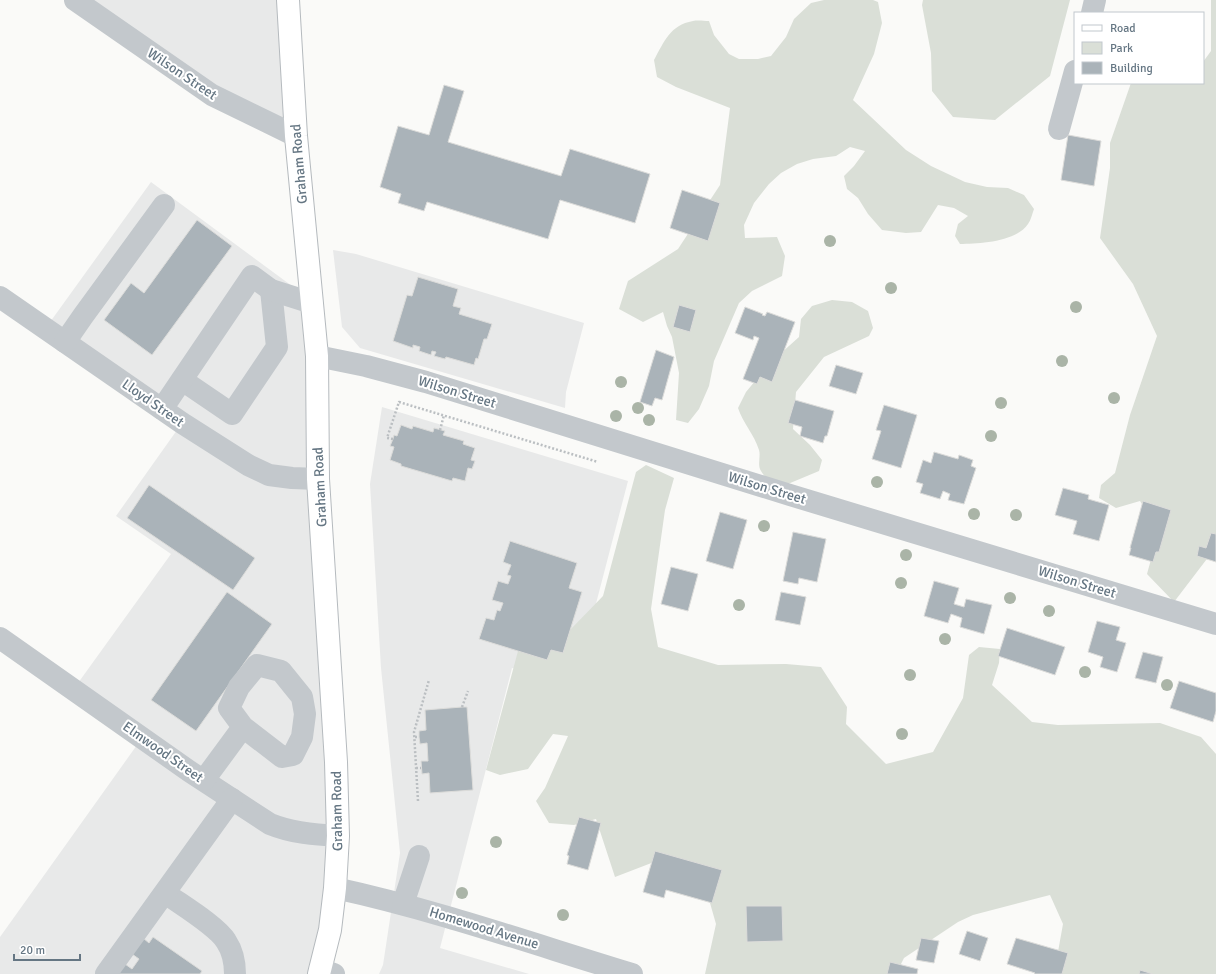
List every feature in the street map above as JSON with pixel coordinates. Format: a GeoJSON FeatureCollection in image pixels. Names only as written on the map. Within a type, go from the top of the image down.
{"type":"FeatureCollection","features":[{"type":"Feature","properties":{"kind":"main road","name":"Graham Road"},"geometry":{"type":"LineString","coordinates":[[288,0],[296,136],[316,356],[318,479],[333,710],[338,836],[335,888],[325,972]]}},
{"type":"Feature","properties":{"kind":"street","name":"Wilson Street"},"geometry":{"type":"LineString","coordinates":[[75,0],[212,95],[296,136]]}},
{"type":"Feature","properties":{"kind":"street"},"geometry":{"type":"LineString","coordinates":[[1092,12],[1095,0]]}},
{"type":"Feature","properties":{"kind":"street"},"geometry":{"type":"LineString","coordinates":[[1059,129],[1074,75]]}},
{"type":"Feature","properties":{"kind":"street"},"geometry":{"type":"LineString","coordinates":[[65,342],[164,205]]}},
{"type":"Feature","properties":{"kind":"street"},"geometry":{"type":"LineString","coordinates":[[162,409],[252,276],[271,290],[312,303]]}},
{"type":"Feature","properties":{"kind":"street"},"geometry":{"type":"LineString","coordinates":[[182,380],[232,414],[277,347],[271,290]]}},
{"type":"Feature","properties":{"kind":"street","name":"Lloyd Street"},"geometry":{"type":"LineString","coordinates":[[0,297],[162,409],[248,465],[269,475],[318,479]]}},
{"type":"Feature","properties":{"kind":"street","name":"Wilson Street"},"geometry":{"type":"LineString","coordinates":[[316,356],[366,366],[426,382],[790,495],[1216,624]]}},
{"type":"Feature","properties":{"kind":"street","name":"Elmwood Street"},"geometry":{"type":"LineString","coordinates":[[0,638],[204,780],[270,824],[284,830],[308,834],[338,836]]}},
{"type":"Feature","properties":{"kind":"street"},"geometry":{"type":"LineString","coordinates":[[257,665],[281,671],[302,698],[304,714],[302,737],[293,755],[282,758],[243,727],[229,708],[239,687],[257,665]]}},
{"type":"Feature","properties":{"kind":"street"},"geometry":{"type":"LineString","coordinates":[[304,714],[333,710]]}},
{"type":"Feature","properties":{"kind":"street"},"geometry":{"type":"LineString","coordinates":[[204,780],[243,727]]}},
{"type":"Feature","properties":{"kind":"street"},"geometry":{"type":"LineString","coordinates":[[106,974],[232,799]]}},
{"type":"Feature","properties":{"kind":"street"},"geometry":{"type":"LineString","coordinates":[[403,904],[419,856]]}},
{"type":"Feature","properties":{"kind":"street","name":"Homewood Avenue"},"geometry":{"type":"LineString","coordinates":[[335,888],[403,904],[632,974]]}},
{"type":"Feature","properties":{"kind":"street"},"geometry":{"type":"LineString","coordinates":[[165,893],[213,928],[226,941],[231,952],[235,974]]}},
{"type":"Feature","properties":{"kind":"path"},"geometry":{"type":"LineString","coordinates":[[392,439],[387,438],[399,402],[598,462]]}},
{"type":"Feature","properties":{"kind":"path"},"geometry":{"type":"LineString","coordinates":[[440,430],[444,415]]}},
{"type":"Feature","properties":{"kind":"path"},"geometry":{"type":"LineString","coordinates":[[418,802],[414,732],[429,680]]}},
{"type":"Feature","properties":{"kind":"path"},"geometry":{"type":"LineString","coordinates":[[462,707],[468,692]]}},
{"type":"Feature","properties":{"kind":"path"},"geometry":{"type":"LineString","coordinates":[[416,768],[421,768]]}},
{"type":"Feature","properties":{"kind":"shaded area"},"geometry":{"type":"Polygon","coordinates":[[[75,0],[288,0],[296,136],[75,0]]]}},
{"type":"Feature","properties":{"kind":"shaded area"},"geometry":{"type":"Polygon","coordinates":[[[151,182],[311,300],[336,762],[319,974],[0,974],[0,937],[142,738],[73,690],[171,554],[116,516],[182,423],[45,328],[151,182]]]}},
{"type":"Feature","properties":{"kind":"shaded area"},"geometry":{"type":"Polygon","coordinates":[[[333,250],[356,254],[584,323],[566,392],[565,408],[360,348],[342,327],[333,250]]]}},
{"type":"Feature","properties":{"kind":"shaded area"},"geometry":{"type":"Polygon","coordinates":[[[382,407],[628,481],[575,684],[512,668],[440,948],[529,974],[379,974],[383,965],[400,853],[381,668],[370,484],[382,407]]]}},
{"type":"Feature","properties":{"kind":"green space"},"geometry":{"type":"Polygon","coordinates":[[[824,0],[873,0],[878,2],[882,23],[874,54],[853,100],[906,150],[931,166],[965,182],[987,187],[1008,188],[1024,195],[1034,209],[1030,221],[1015,235],[997,241],[960,244],[955,236],[958,224],[968,216],[954,208],[938,205],[921,232],[906,233],[882,230],[868,214],[858,198],[847,189],[844,176],[854,166],[865,151],[850,147],[836,156],[813,159],[797,164],[781,173],[769,184],[754,203],[744,225],[745,238],[777,237],[785,256],[782,276],[752,291],[739,303],[714,361],[709,386],[699,409],[688,423],[676,420],[679,373],[672,337],[663,312],[643,322],[619,309],[628,281],[678,249],[720,185],[730,108],[676,87],[657,77],[654,60],[673,30],[685,23],[693,21],[709,21],[714,35],[729,54],[739,59],[758,59],[771,56],[786,37],[794,19],[811,3],[824,0]]]}},
{"type":"Feature","properties":{"kind":"green space"},"geometry":{"type":"Polygon","coordinates":[[[923,0],[1070,0],[1050,76],[995,120],[953,117],[932,91],[931,53],[922,5],[923,0]]]}},
{"type":"Feature","properties":{"kind":"green space"},"geometry":{"type":"Polygon","coordinates":[[[1211,0],[1216,0],[1216,547],[1174,602],[1147,574],[1159,530],[1140,501],[1116,508],[1099,498],[1101,485],[1115,473],[1130,415],[1157,336],[1133,284],[1100,238],[1110,168],[1110,143],[1131,84],[1204,84],[1204,61],[1211,51],[1211,0]]]}},
{"type":"Feature","properties":{"kind":"green space"},"geometry":{"type":"Polygon","coordinates":[[[832,300],[852,302],[868,311],[873,328],[869,336],[824,357],[796,392],[793,429],[810,445],[822,460],[819,471],[783,486],[768,479],[761,471],[759,466],[759,450],[738,408],[746,392],[770,363],[799,337],[801,319],[812,306],[832,300]]]}},
{"type":"Feature","properties":{"kind":"green space"},"geometry":{"type":"Polygon","coordinates":[[[646,465],[674,478],[665,510],[651,609],[658,647],[718,665],[786,664],[821,667],[847,707],[846,724],[886,764],[933,752],[963,698],[969,655],[979,647],[1000,649],[999,663],[992,685],[1032,722],[1058,725],[1160,723],[1201,737],[1216,754],[1216,974],[1054,974],[1063,924],[1050,895],[973,915],[958,922],[904,958],[896,974],[705,974],[716,924],[708,896],[654,862],[615,877],[596,819],[574,825],[549,823],[536,801],[545,788],[568,736],[553,734],[528,769],[500,775],[486,770],[518,651],[551,650],[563,653],[570,630],[603,596],[636,472],[646,465]]]}},
{"type":"Feature","properties":{"kind":"building"},"geometry":{"type":"Polygon","coordinates":[[[444,85],[464,91],[448,142],[561,176],[570,149],[650,174],[635,223],[560,200],[548,239],[427,202],[424,211],[398,203],[401,194],[380,187],[398,126],[429,135],[444,85]]]}},
{"type":"Feature","properties":{"kind":"building"},"geometry":{"type":"Polygon","coordinates":[[[1068,135],[1101,141],[1094,186],[1061,180],[1068,135]]]}},
{"type":"Feature","properties":{"kind":"building"},"geometry":{"type":"Polygon","coordinates":[[[682,190],[720,203],[708,241],[670,228],[682,190]]]}},
{"type":"Feature","properties":{"kind":"building"},"geometry":{"type":"Polygon","coordinates":[[[197,220],[232,246],[152,355],[104,320],[131,283],[144,293],[197,220]]]}},
{"type":"Feature","properties":{"kind":"building"},"geometry":{"type":"Polygon","coordinates":[[[418,277],[458,289],[453,306],[461,308],[459,314],[492,324],[487,339],[484,339],[478,359],[476,358],[474,365],[446,357],[445,359],[434,356],[436,352],[432,351],[431,355],[419,351],[420,347],[413,345],[413,348],[393,341],[407,295],[412,296],[418,277]]]}},
{"type":"Feature","properties":{"kind":"building"},"geometry":{"type":"Polygon","coordinates":[[[679,305],[696,310],[690,332],[673,327],[679,305]]]}},
{"type":"Feature","properties":{"kind":"building"},"geometry":{"type":"Polygon","coordinates":[[[745,307],[765,316],[767,312],[795,322],[772,382],[760,377],[757,384],[743,379],[759,338],[754,336],[753,340],[735,333],[745,307]]]}},
{"type":"Feature","properties":{"kind":"building"},"geometry":{"type":"Polygon","coordinates":[[[656,350],[674,357],[662,400],[655,398],[652,406],[640,402],[656,350]]]}},
{"type":"Feature","properties":{"kind":"building"},"geometry":{"type":"Polygon","coordinates":[[[836,365],[863,373],[856,394],[829,386],[836,365]]]}},
{"type":"Feature","properties":{"kind":"building"},"geometry":{"type":"Polygon","coordinates":[[[795,400],[834,411],[827,436],[825,436],[823,443],[800,436],[802,427],[788,423],[795,400]]]}},
{"type":"Feature","properties":{"kind":"building"},"geometry":{"type":"Polygon","coordinates":[[[884,405],[917,415],[901,468],[872,459],[881,431],[876,430],[884,405]]]}},
{"type":"Feature","properties":{"kind":"building"},"geometry":{"type":"Polygon","coordinates":[[[401,425],[412,429],[413,426],[433,432],[434,428],[445,431],[443,435],[464,441],[463,444],[475,448],[471,460],[475,461],[472,469],[468,468],[465,481],[453,478],[452,481],[401,466],[401,464],[390,460],[394,447],[390,446],[394,435],[397,436],[401,425]]]}},
{"type":"Feature","properties":{"kind":"building"},"geometry":{"type":"Polygon","coordinates":[[[934,452],[958,459],[959,455],[973,460],[971,466],[976,468],[964,504],[948,500],[950,494],[943,491],[940,499],[920,493],[923,484],[916,482],[923,460],[931,463],[934,452]]]}},
{"type":"Feature","properties":{"kind":"building"},"geometry":{"type":"Polygon","coordinates":[[[149,485],[255,558],[233,590],[127,518],[149,485]]]}},
{"type":"Feature","properties":{"kind":"building"},"geometry":{"type":"Polygon","coordinates":[[[1063,488],[1089,495],[1088,499],[1109,505],[1099,541],[1073,534],[1077,521],[1055,515],[1063,488]]]}},
{"type":"Feature","properties":{"kind":"building"},"geometry":{"type":"Polygon","coordinates":[[[1143,501],[1171,510],[1159,552],[1156,552],[1153,562],[1129,555],[1143,501]]]}},
{"type":"Feature","properties":{"kind":"building"},"geometry":{"type":"Polygon","coordinates":[[[720,512],[747,520],[733,569],[706,561],[720,512]]]}},
{"type":"Feature","properties":{"kind":"building"},"geometry":{"type":"Polygon","coordinates":[[[793,532],[826,539],[817,582],[799,578],[798,584],[783,581],[793,532]]]}},
{"type":"Feature","properties":{"kind":"building"},"geometry":{"type":"Polygon","coordinates":[[[1211,533],[1216,534],[1216,562],[1197,556],[1199,546],[1206,548],[1211,533]]]}},
{"type":"Feature","properties":{"kind":"building"},"geometry":{"type":"Polygon","coordinates":[[[510,541],[577,563],[569,588],[582,592],[563,653],[551,650],[547,660],[479,639],[486,618],[494,620],[497,610],[500,611],[503,603],[492,600],[498,581],[508,584],[511,576],[507,575],[511,565],[503,562],[510,541]]]}},
{"type":"Feature","properties":{"kind":"building"},"geometry":{"type":"Polygon","coordinates":[[[671,567],[698,574],[688,611],[661,604],[671,567]]]}},
{"type":"Feature","properties":{"kind":"building"},"geometry":{"type":"Polygon","coordinates":[[[934,581],[959,588],[954,604],[964,607],[966,599],[992,605],[984,634],[960,627],[962,618],[951,614],[948,623],[924,616],[934,581]]]}},
{"type":"Feature","properties":{"kind":"building"},"geometry":{"type":"Polygon","coordinates":[[[227,592],[272,624],[196,731],[151,700],[227,592]]]}},
{"type":"Feature","properties":{"kind":"building"},"geometry":{"type":"Polygon","coordinates":[[[781,592],[806,597],[800,625],[775,620],[781,592]]]}},
{"type":"Feature","properties":{"kind":"building"},"geometry":{"type":"Polygon","coordinates":[[[1097,621],[1120,627],[1116,640],[1126,643],[1117,672],[1100,667],[1103,657],[1088,652],[1097,621]]]}},
{"type":"Feature","properties":{"kind":"building"},"geometry":{"type":"Polygon","coordinates":[[[1007,628],[1065,647],[1055,675],[998,656],[1007,628]]]}},
{"type":"Feature","properties":{"kind":"building"},"geometry":{"type":"Polygon","coordinates":[[[1143,652],[1163,657],[1156,683],[1135,678],[1143,652]]]}},
{"type":"Feature","properties":{"kind":"building"},"geometry":{"type":"Polygon","coordinates":[[[1179,681],[1216,693],[1216,711],[1213,722],[1170,708],[1179,681]]]}},
{"type":"Feature","properties":{"kind":"building"},"geometry":{"type":"Polygon","coordinates":[[[467,707],[473,790],[430,793],[429,773],[422,774],[421,761],[428,761],[427,743],[420,744],[419,737],[419,731],[426,730],[425,710],[467,707]]]}},
{"type":"Feature","properties":{"kind":"building"},"geometry":{"type":"Polygon","coordinates":[[[579,817],[601,823],[588,870],[567,864],[569,856],[567,855],[579,817]]]}},
{"type":"Feature","properties":{"kind":"building"},"geometry":{"type":"Polygon","coordinates":[[[655,851],[722,870],[712,903],[666,890],[664,898],[643,892],[655,851]]]}},
{"type":"Feature","properties":{"kind":"building"},"geometry":{"type":"Polygon","coordinates":[[[746,906],[782,906],[783,941],[747,942],[746,906]]]}},
{"type":"Feature","properties":{"kind":"building"},"geometry":{"type":"Polygon","coordinates":[[[967,931],[988,938],[980,961],[959,954],[967,931]]]}},
{"type":"Feature","properties":{"kind":"building"},"geometry":{"type":"Polygon","coordinates":[[[153,937],[202,971],[200,974],[117,974],[125,964],[132,969],[139,959],[132,954],[143,938],[149,943],[153,937]]]}},
{"type":"Feature","properties":{"kind":"building"},"geometry":{"type":"Polygon","coordinates":[[[921,938],[939,941],[934,963],[916,960],[921,938]]]}},
{"type":"Feature","properties":{"kind":"building"},"geometry":{"type":"Polygon","coordinates":[[[1016,938],[1068,953],[1062,974],[1034,974],[1035,973],[1007,964],[1016,938]]]}},
{"type":"Feature","properties":{"kind":"building"},"geometry":{"type":"Polygon","coordinates":[[[890,962],[918,969],[917,974],[887,974],[890,962]]]}},
{"type":"Feature","properties":{"kind":"building"},"geometry":{"type":"Polygon","coordinates":[[[1140,970],[1153,974],[1139,974],[1140,970]]]}}]}
